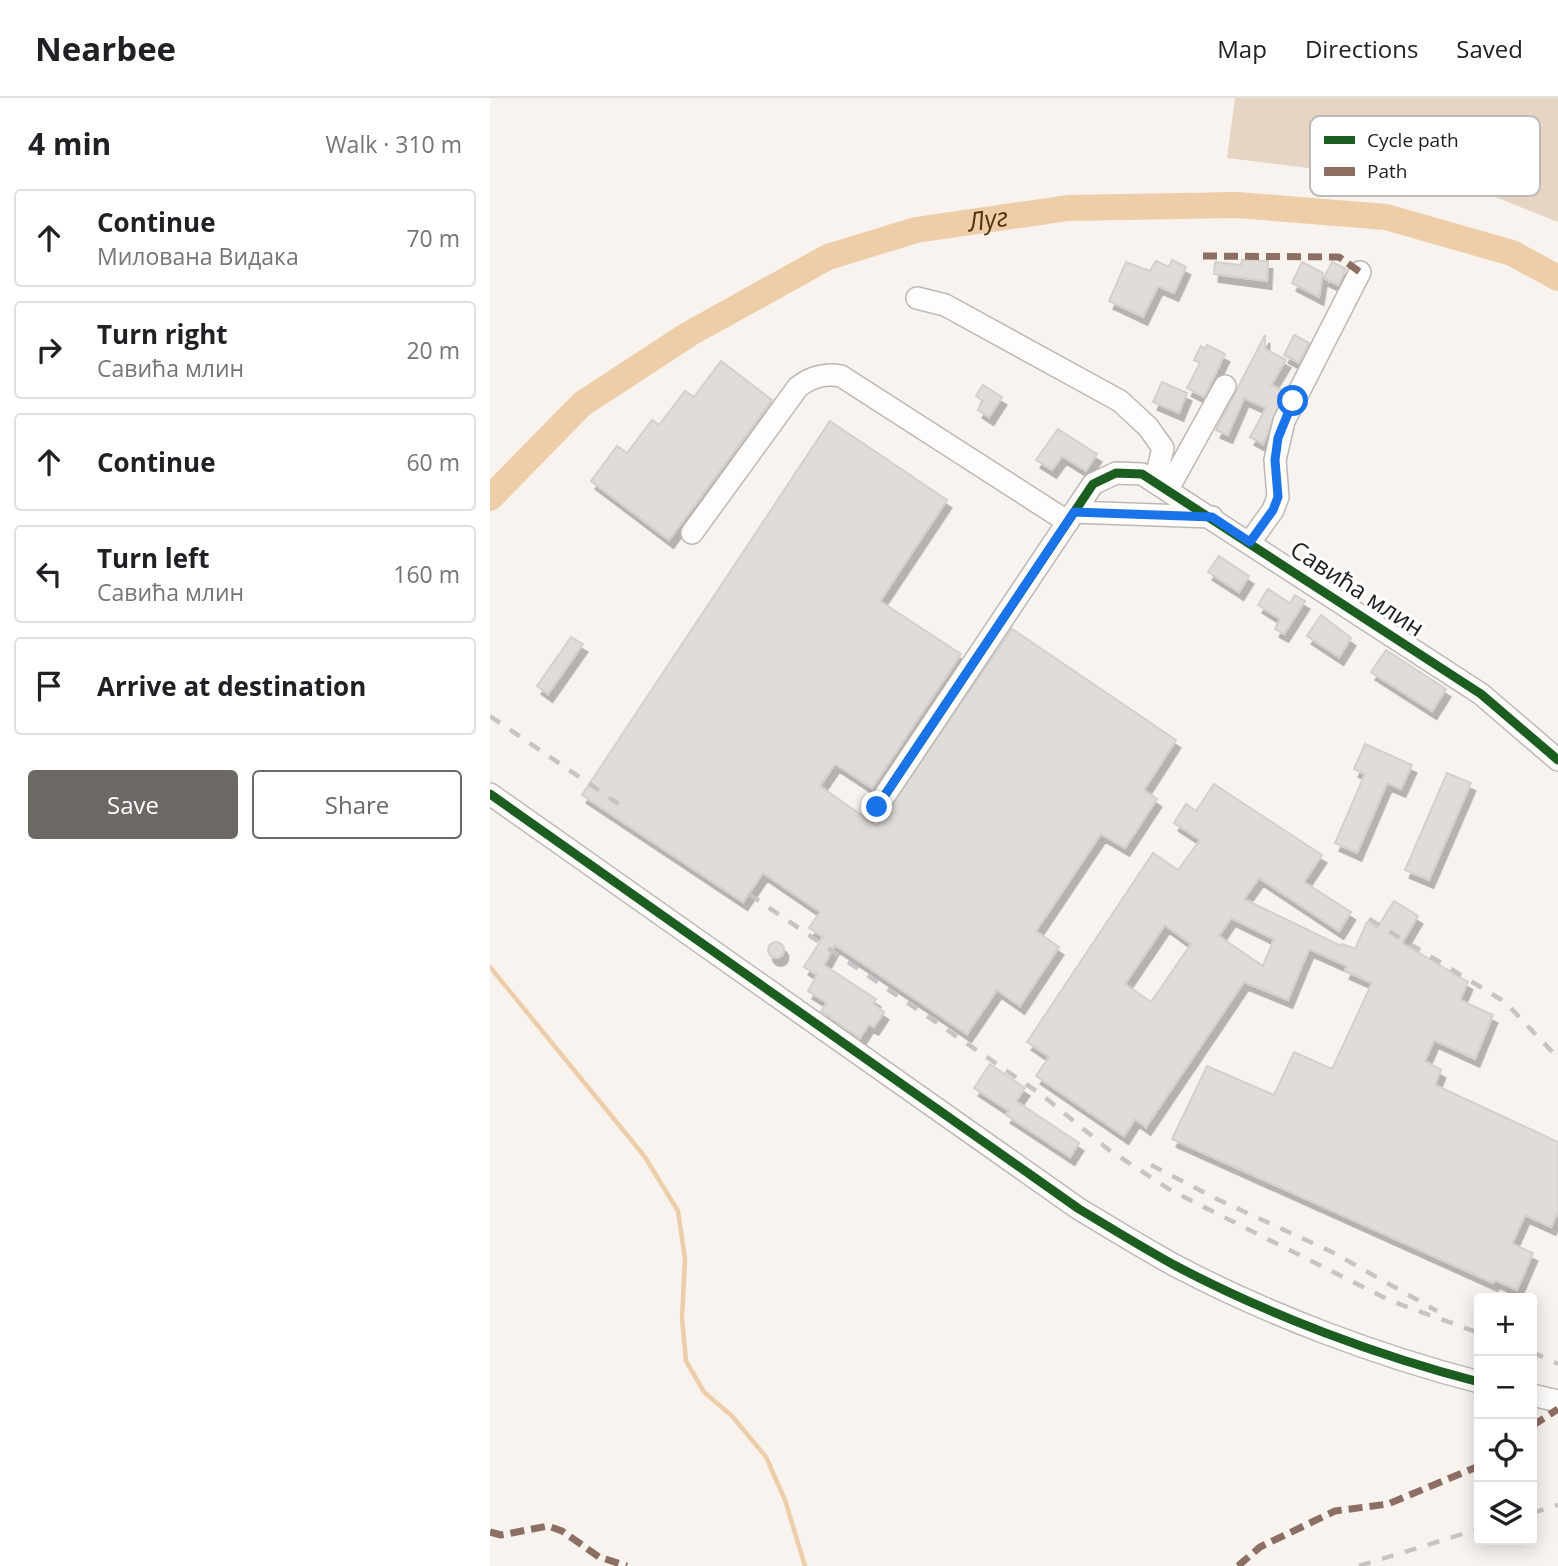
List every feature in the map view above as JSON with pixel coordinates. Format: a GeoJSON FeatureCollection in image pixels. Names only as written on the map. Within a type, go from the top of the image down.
{"type":"FeatureCollection","features":[{"type":"Feature","properties":{"kind":"street"},"geometry":{"type":"LineString","coordinates":[[1250,542],[1273,510],[1278,497],[1275,460],[1284,421],[1360,272]]}},
{"type":"Feature","properties":{"kind":"street"},"geometry":{"type":"LineString","coordinates":[[917,298],[945,305],[1119,401],[1147,427],[1163,448],[1161,485]]}},
{"type":"Feature","properties":{"kind":"street"},"geometry":{"type":"LineString","coordinates":[[692,533],[797,387],[811,378],[831,374],[841,376],[1071,517],[1212,517]]}},
{"type":"Feature","properties":{"kind":"street"},"geometry":{"type":"LineString","coordinates":[[1161,485],[1225,386]]}},
{"type":"Feature","properties":{"kind":"street","name":"Савића млин"},"geometry":{"type":"LineString","coordinates":[[877,807],[1093,484],[1108,476],[1134,472],[1161,485],[1212,517],[1481,694],[1558,760]]}},
{"type":"Feature","properties":{"kind":"street"},"geometry":{"type":"LineString","coordinates":[[490,794],[1090,1215],[1177,1266],[1302,1322],[1433,1370],[1474,1381]]}},
{"type":"Feature","properties":{"kind":"street"},"geometry":{"type":"LineString","coordinates":[[1537,1396],[1558,1401]]}},
{"type":"Feature","properties":{"kind":"shaded area"},"geometry":{"type":"Polygon","coordinates":[[[1235,98],[1558,98],[1558,222],[1493,196],[1540,196],[1540,116],[1310,116],[1310,168],[1227,158],[1235,98]]]}},
{"type":"Feature","properties":{"kind":"building"},"geometry":{"type":"Polygon","coordinates":[[[1172,260],[1186,267],[1174,293],[1158,286],[1143,317],[1109,301],[1126,262],[1150,271],[1156,261],[1169,267],[1172,260]]]}},
{"type":"Feature","properties":{"kind":"building"},"geometry":{"type":"Polygon","coordinates":[[[1242,260],[1268,261],[1267,281],[1214,274],[1215,262],[1241,265],[1242,260]]]}},
{"type":"Feature","properties":{"kind":"building"},"geometry":{"type":"Polygon","coordinates":[[[1302,262],[1323,273],[1319,297],[1292,283],[1302,262]]]}},
{"type":"Feature","properties":{"kind":"building"},"geometry":{"type":"Polygon","coordinates":[[[1332,262],[1346,269],[1338,285],[1324,278],[1332,262]]]}},
{"type":"Feature","properties":{"kind":"building"},"geometry":{"type":"Polygon","coordinates":[[[1265,335],[1265,349],[1286,360],[1271,385],[1285,391],[1263,444],[1250,437],[1266,408],[1244,398],[1228,435],[1216,430],[1265,335]]]}},
{"type":"Feature","properties":{"kind":"building"},"geometry":{"type":"Polygon","coordinates":[[[1294,335],[1309,343],[1299,363],[1284,355],[1294,335]]]}},
{"type":"Feature","properties":{"kind":"building"},"geometry":{"type":"Polygon","coordinates":[[[1207,345],[1225,354],[1204,397],[1187,388],[1200,363],[1194,360],[1201,346],[1205,349],[1207,345]]]}},
{"type":"Feature","properties":{"kind":"building"},"geometry":{"type":"Polygon","coordinates":[[[721,361],[772,400],[669,540],[591,481],[617,446],[627,453],[652,420],[659,425],[685,391],[694,397],[721,361]]]}},
{"type":"Feature","properties":{"kind":"building"},"geometry":{"type":"Polygon","coordinates":[[[1162,382],[1187,393],[1179,413],[1153,402],[1162,382]]]}},
{"type":"Feature","properties":{"kind":"building"},"geometry":{"type":"Polygon","coordinates":[[[983,385],[1002,397],[989,417],[978,410],[983,401],[976,396],[983,385]]]}},
{"type":"Feature","properties":{"kind":"building"},"geometry":{"type":"Polygon","coordinates":[[[830,421],[947,500],[880,601],[961,654],[872,788],[835,764],[820,786],[877,826],[1012,629],[1176,740],[1144,790],[1157,799],[1125,848],[1101,834],[1036,931],[1059,947],[1020,1006],[997,990],[967,1034],[835,945],[824,965],[876,999],[873,1004],[884,1012],[874,1027],[869,1024],[860,1038],[821,1011],[827,1003],[808,991],[817,975],[804,967],[823,937],[809,928],[820,912],[763,873],[743,902],[582,795],[830,421]]]}},
{"type":"Feature","properties":{"kind":"building"},"geometry":{"type":"Polygon","coordinates":[[[1058,429],[1097,454],[1086,471],[1062,456],[1052,470],[1036,460],[1058,429]]]}},
{"type":"Feature","properties":{"kind":"building"},"geometry":{"type":"Polygon","coordinates":[[[1219,556],[1249,576],[1239,592],[1208,572],[1219,556]]]}},
{"type":"Feature","properties":{"kind":"building"},"geometry":{"type":"Polygon","coordinates":[[[1268,589],[1290,603],[1295,595],[1305,601],[1284,634],[1275,629],[1280,619],[1258,605],[1268,589]]]}},
{"type":"Feature","properties":{"kind":"building"},"geometry":{"type":"Polygon","coordinates":[[[1321,615],[1351,638],[1339,657],[1307,636],[1321,615]]]}},
{"type":"Feature","properties":{"kind":"building"},"geometry":{"type":"Polygon","coordinates":[[[571,637],[583,644],[548,694],[537,686],[571,637]]]}},
{"type":"Feature","properties":{"kind":"building"},"geometry":{"type":"Polygon","coordinates":[[[1386,650],[1446,689],[1432,711],[1371,672],[1386,650]]]}},
{"type":"Feature","properties":{"kind":"building"},"geometry":{"type":"Polygon","coordinates":[[[1365,744],[1412,765],[1401,789],[1387,783],[1357,853],[1335,843],[1365,774],[1354,769],[1365,744]]]}},
{"type":"Feature","properties":{"kind":"building"},"geometry":{"type":"Polygon","coordinates":[[[1447,773],[1471,783],[1429,880],[1405,870],[1447,773]]]}},
{"type":"Feature","properties":{"kind":"building"},"geometry":{"type":"Polygon","coordinates":[[[1214,784],[1322,855],[1304,882],[1351,912],[1339,931],[1259,878],[1244,899],[1341,946],[1342,944],[1355,949],[1367,922],[1377,928],[1394,901],[1418,916],[1402,943],[1468,982],[1460,1000],[1493,1015],[1475,1059],[1434,1040],[1425,1061],[1441,1070],[1435,1085],[1558,1142],[1558,1212],[1551,1227],[1525,1215],[1512,1244],[1533,1253],[1517,1290],[1495,1280],[1493,1283],[1172,1139],[1207,1066],[1274,1095],[1294,1052],[1332,1069],[1372,983],[1345,971],[1347,966],[1309,949],[1288,1000],[1244,982],[1146,1127],[1135,1119],[1124,1136],[1036,1076],[1049,1057],[1027,1042],[1153,853],[1178,870],[1200,840],[1174,823],[1186,804],[1196,811],[1214,784]],[[1231,918],[1219,936],[1263,966],[1274,939],[1231,918]],[[1165,925],[1125,984],[1151,1002],[1191,944],[1165,925]]]}},
{"type":"Feature","properties":{"kind":"building"},"geometry":{"type":"Polygon","coordinates":[[[773,942],[779,942],[784,950],[782,956],[773,958],[768,953],[768,947],[773,942]]]}},
{"type":"Feature","properties":{"kind":"building"},"geometry":{"type":"Polygon","coordinates":[[[990,1064],[1025,1088],[1016,1101],[1079,1143],[1070,1157],[1006,1115],[1009,1111],[974,1088],[990,1064]]]}},
{"type":"Feature","properties":{"kind":"waterway","name":"Луг"},"geometry":{"type":"LineString","coordinates":[[490,498],[582,404],[689,334],[828,257],[916,230],[1068,208],[1237,205],[1386,217],[1512,253],[1558,278]]}},
{"type":"Feature","properties":{"kind":"waterway"},"geometry":{"type":"LineString","coordinates":[[490,967],[645,1157],[678,1211],[685,1259],[682,1318],[686,1361],[704,1392],[732,1416],[766,1457],[785,1500],[805,1566]]}},
{"type":"Feature","properties":{"kind":"railway"},"geometry":{"type":"LineString","coordinates":[[490,716],[629,811]]}},
{"type":"Feature","properties":{"kind":"railway"},"geometry":{"type":"LineString","coordinates":[[749,894],[1042,1095],[1109,1150],[1172,1191],[1391,1301],[1474,1331]]}},
{"type":"Feature","properties":{"kind":"railway"},"geometry":{"type":"LineString","coordinates":[[1369,919],[1505,1002],[1558,1058]]}},
{"type":"Feature","properties":{"kind":"railway"},"geometry":{"type":"LineString","coordinates":[[1151,1165],[1332,1252],[1437,1311]]}},
{"type":"Feature","properties":{"kind":"railway"},"geometry":{"type":"LineString","coordinates":[[1537,1354],[1558,1364]]}},
{"type":"Feature","properties":{"kind":"railway"},"geometry":{"type":"LineString","coordinates":[[1537,1511],[1558,1505]]}},
{"type":"Feature","properties":{"kind":"railway"},"geometry":{"type":"LineString","coordinates":[[1359,1566],[1474,1531]]}},
{"type":"Feature","properties":{"kind":"marked path"},"geometry":{"type":"LineString","coordinates":[[1203,256],[1339,257],[1360,272]]}},
{"type":"Feature","properties":{"kind":"marked path"},"geometry":{"type":"LineString","coordinates":[[1537,1423],[1558,1409]]}},
{"type":"Feature","properties":{"kind":"marked path"},"geometry":{"type":"LineString","coordinates":[[1238,1566],[1260,1547],[1335,1511],[1388,1504],[1474,1468]]}},
{"type":"Feature","properties":{"kind":"marked path"},"geometry":{"type":"LineString","coordinates":[[490,1532],[501,1535],[548,1526],[562,1531],[599,1557],[627,1566]]}},
{"type":"Feature","properties":{"kind":"cycle path"},"geometry":{"type":"LineString","coordinates":[[877,807],[1093,484],[1116,473],[1142,474],[1481,694],[1558,760]]}},
{"type":"Feature","properties":{"kind":"cycle path"},"geometry":{"type":"LineString","coordinates":[[490,794],[1079,1209],[1127,1238],[1212,1284],[1324,1333],[1402,1360],[1474,1381]]}},
{"type":"Feature","properties":{"kind":"route"},"geometry":{"type":"LineString","coordinates":[[877,807],[1074,512],[1212,517],[1250,542],[1273,510],[1278,497],[1275,460],[1278,438],[1293,401]]}}]}
